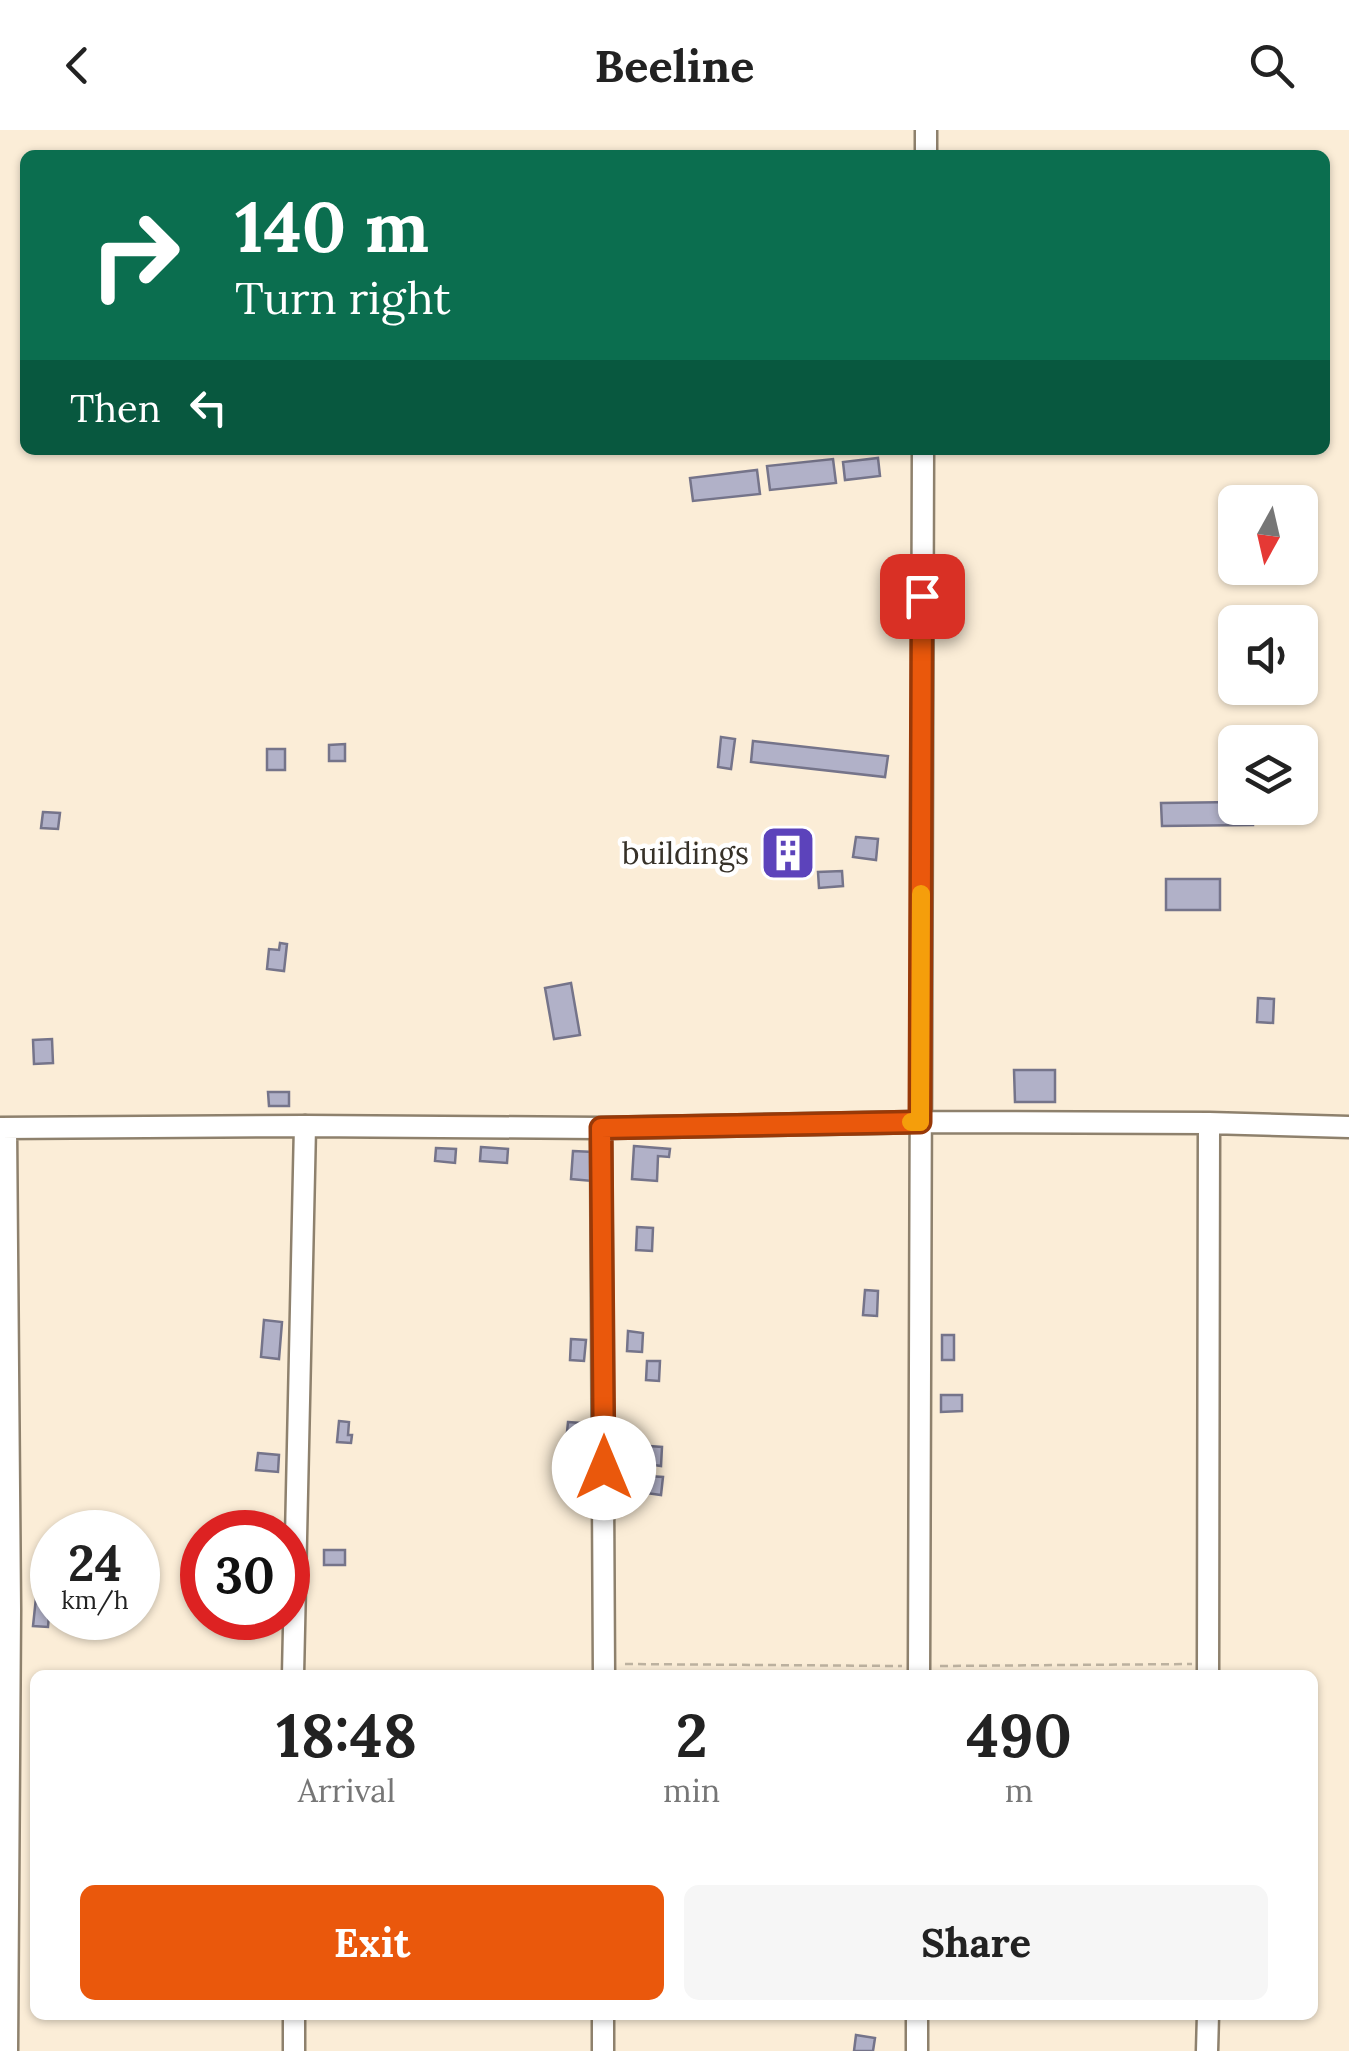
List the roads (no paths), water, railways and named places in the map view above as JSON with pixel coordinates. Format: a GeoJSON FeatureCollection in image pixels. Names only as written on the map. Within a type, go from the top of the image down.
{"type":"FeatureCollection","features":[{"type":"Feature","properties":{"kind":"street"},"geometry":{"type":"LineString","coordinates":[[919,1670],[923,455]]}},
{"type":"Feature","properties":{"kind":"street"},"geometry":{"type":"LineString","coordinates":[[7,2051],[10,1610],[3,1128],[601,1128],[920,1122],[1349,1126]]}},
{"type":"Feature","properties":{"kind":"street"},"geometry":{"type":"LineString","coordinates":[[1208,1670],[1209,1123]]}},
{"type":"Feature","properties":{"kind":"street"},"geometry":{"type":"LineString","coordinates":[[293,1670],[305,1126]]}},
{"type":"Feature","properties":{"kind":"street"},"geometry":{"type":"LineString","coordinates":[[601,1128],[604,1670]]}},
{"type":"Feature","properties":{"kind":"street"},"geometry":{"type":"LineString","coordinates":[[294,2020],[294,2051]]}},
{"type":"Feature","properties":{"kind":"street"},"geometry":{"type":"LineString","coordinates":[[603,2020],[603,2051]]}},
{"type":"Feature","properties":{"kind":"street"},"geometry":{"type":"LineString","coordinates":[[917,2020],[917,2051]]}},
{"type":"Feature","properties":{"kind":"street"},"geometry":{"type":"LineString","coordinates":[[1208,2020],[1208,2051]]}},
{"type":"Feature","properties":{"kind":"place","name":"buildings"},"geometry":{"type":"Point","coordinates":[788,853]}}]}
